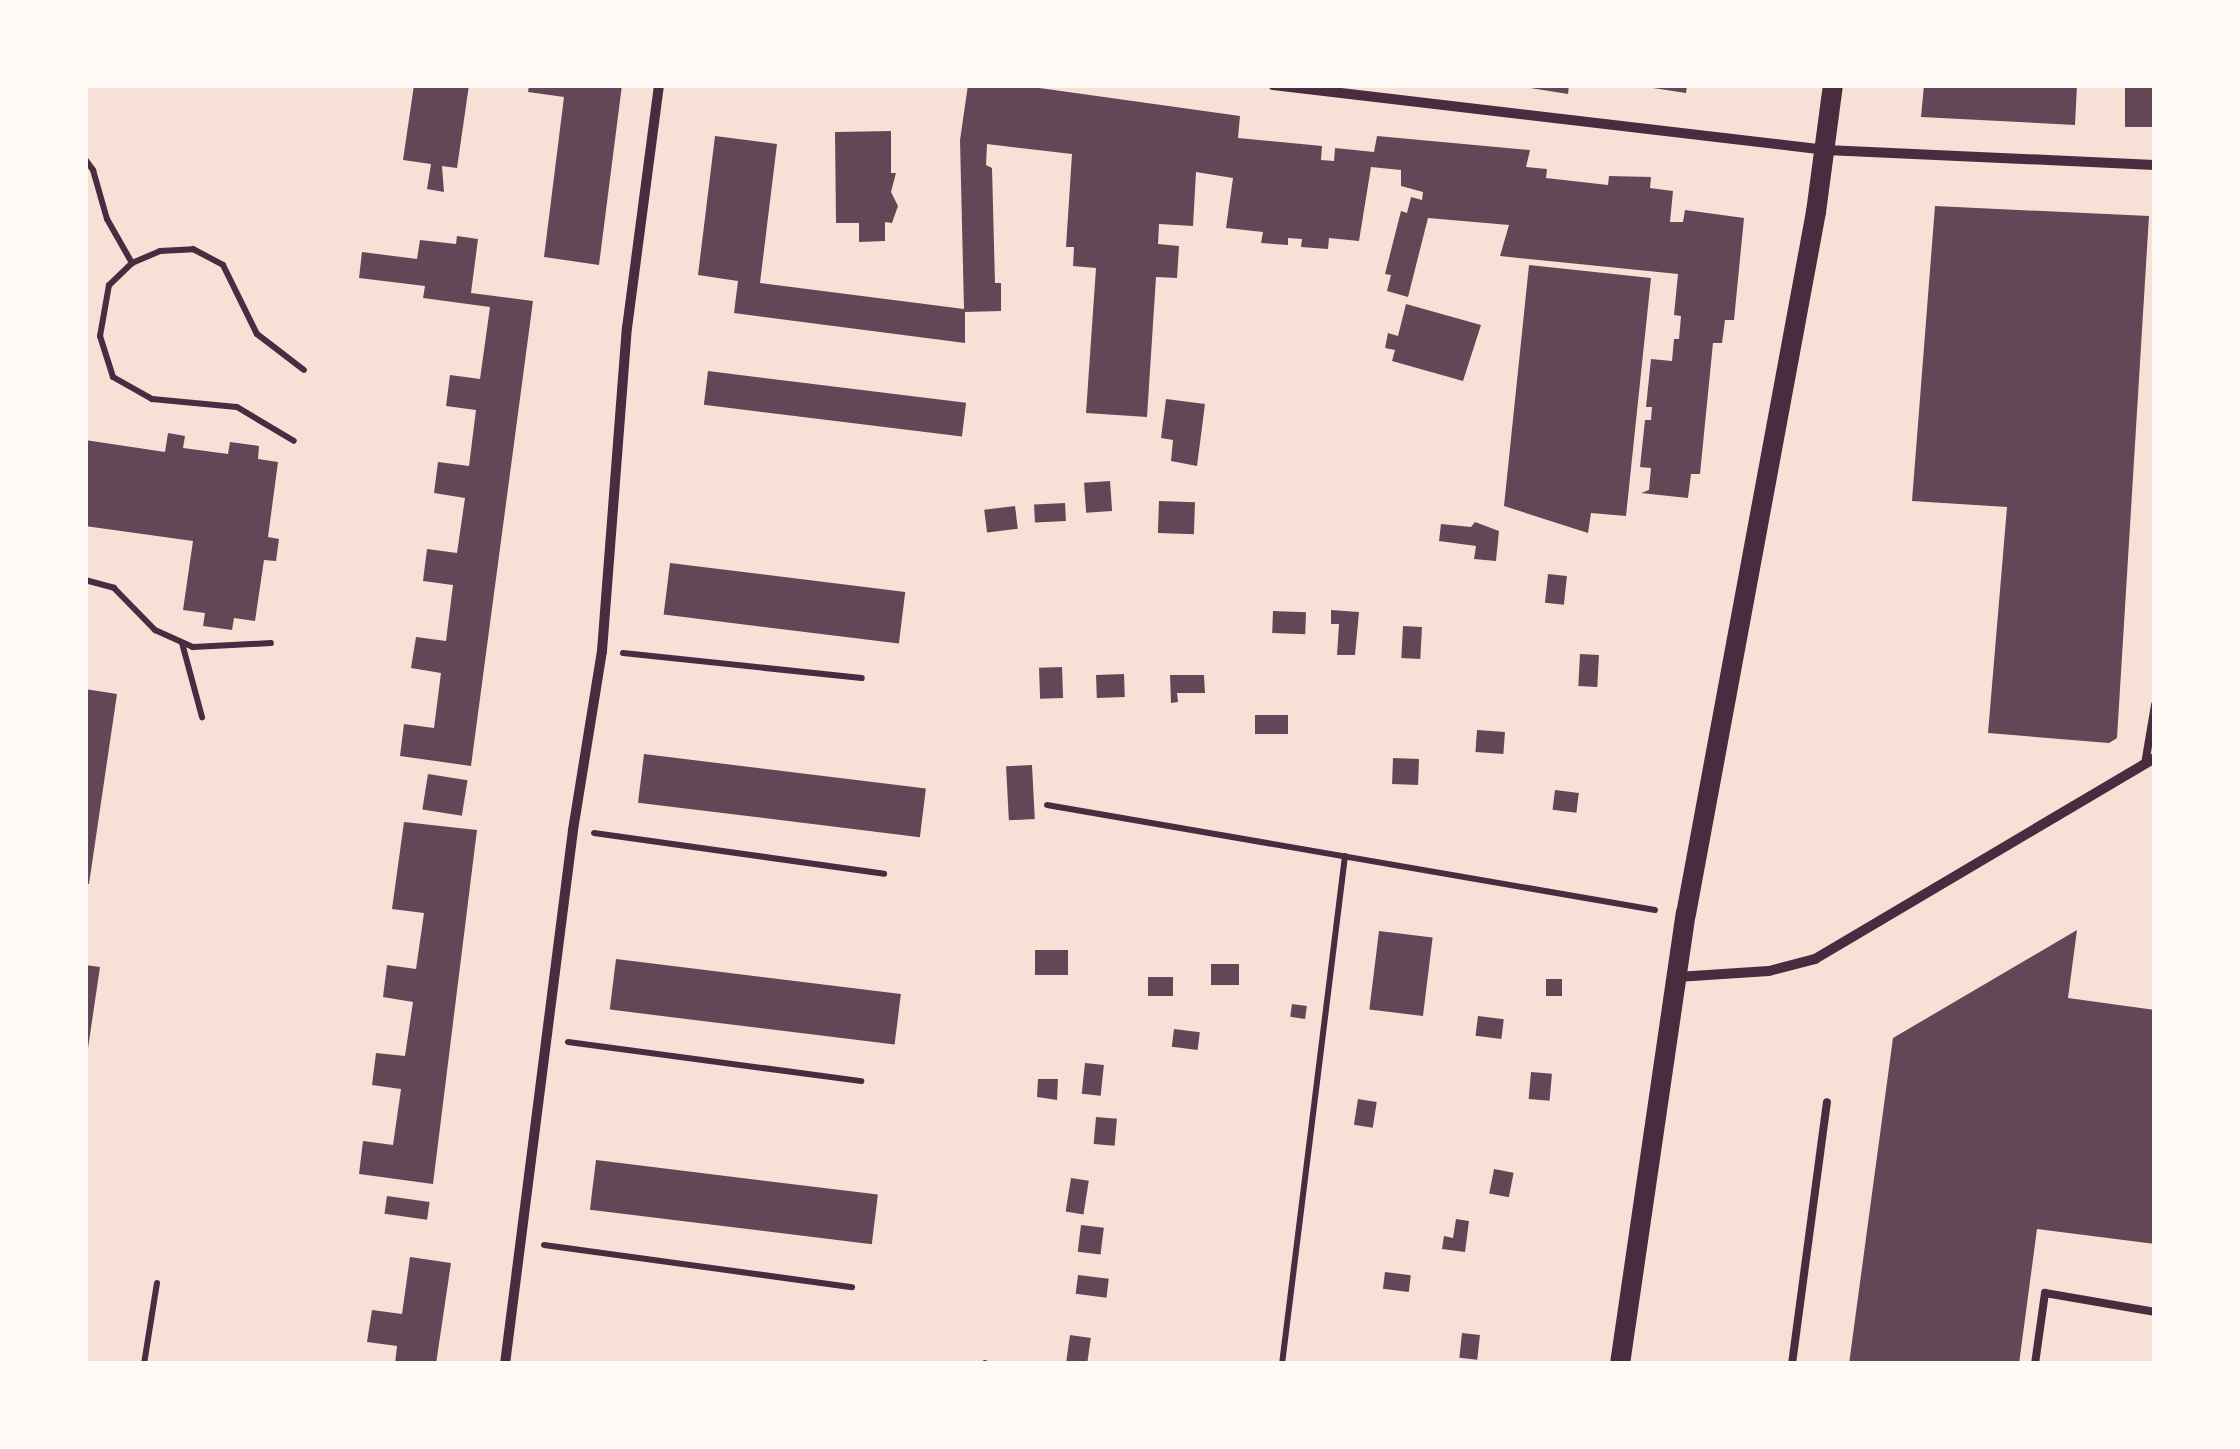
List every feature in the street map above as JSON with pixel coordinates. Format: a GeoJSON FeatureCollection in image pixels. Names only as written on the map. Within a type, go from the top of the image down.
{"type":"FeatureCollection","features":[{"type":"Feature","properties":{"kind":"main road"},"geometry":{"type":"LineString","coordinates":[[1620,1364],[1686,914],[1826,150],[1833,85]]}},
{"type":"Feature","properties":{"kind":"street"},"geometry":{"type":"LineString","coordinates":[[505,1364],[573,830],[602,651],[628,328],[660,85]]}},
{"type":"Feature","properties":{"kind":"street"},"geometry":{"type":"LineString","coordinates":[[1273,85],[1826,150],[2155,165]]}},
{"type":"Feature","properties":{"kind":"street"},"geometry":{"type":"LineString","coordinates":[[1677,978],[1769,971],[1815,958],[2150,761]]}},
{"type":"Feature","properties":{"kind":"lane"},"geometry":{"type":"LineString","coordinates":[[2150,761],[2155,705]]}},
{"type":"Feature","properties":{"kind":"lane"},"geometry":{"type":"LineString","coordinates":[[1792,1364],[1827,1102]]}},
{"type":"Feature","properties":{"kind":"lane"},"geometry":{"type":"LineString","coordinates":[[2035,1364],[2045,1293],[2155,1312]]}},
{"type":"Feature","properties":{"kind":"path"},"geometry":{"type":"LineString","coordinates":[[85,159],[93,170],[107,218],[132,262]]}},
{"type":"Feature","properties":{"kind":"path"},"geometry":{"type":"LineString","coordinates":[[294,441],[236,407],[152,399],[113,377],[100,336],[109,285],[132,262],[160,251],[193,249],[223,265],[256,334],[304,370]]}},
{"type":"Feature","properties":{"kind":"path"},"geometry":{"type":"LineString","coordinates":[[85,580],[114,588],[155,630],[193,647],[271,642]]}},
{"type":"Feature","properties":{"kind":"path"},"geometry":{"type":"LineString","coordinates":[[182,642],[202,717]]}},
{"type":"Feature","properties":{"kind":"path"},"geometry":{"type":"LineString","coordinates":[[602,651],[862,678]]}},
{"type":"Feature","properties":{"kind":"path"},"geometry":{"type":"LineString","coordinates":[[1048,806],[1686,914]]}},
{"type":"Feature","properties":{"kind":"path"},"geometry":{"type":"LineString","coordinates":[[573,830],[884,874]]}},
{"type":"Feature","properties":{"kind":"path"},"geometry":{"type":"LineString","coordinates":[[1282,1364],[1344,856]]}},
{"type":"Feature","properties":{"kind":"path"},"geometry":{"type":"LineString","coordinates":[[547,1039],[861,1081]]}},
{"type":"Feature","properties":{"kind":"path"},"geometry":{"type":"LineString","coordinates":[[523,1242],[852,1288]]}},
{"type":"Feature","properties":{"kind":"path"},"geometry":{"type":"LineString","coordinates":[[144,1364],[157,1283]]}},
{"type":"Feature","properties":{"kind":"building"},"geometry":{"type":"Polygon","coordinates":[[[414,85],[469,85],[457,168],[442,166],[444,192],[427,189],[431,164],[403,160],[414,85]]]}},
{"type":"Feature","properties":{"kind":"building"},"geometry":{"type":"Polygon","coordinates":[[[529,85],[622,85],[599,265],[544,257],[564,97],[528,92],[529,85]]]}},
{"type":"Feature","properties":{"kind":"building"},"geometry":{"type":"Polygon","coordinates":[[[968,85],[1018,85],[1240,116],[1238,138],[1322,146],[1321,160],[1334,161],[1335,148],[1374,152],[1377,136],[1530,150],[1526,167],[1547,169],[1546,178],[1608,185],[1609,176],[1651,177],[1650,188],[1673,191],[1670,222],[1683,222],[1685,210],[1744,218],[1734,320],[1725,320],[1722,343],[1713,343],[1700,474],[1691,474],[1688,498],[1641,493],[1649,490],[1651,468],[1640,467],[1645,420],[1651,420],[1652,407],[1646,407],[1651,359],[1672,361],[1674,339],[1679,339],[1681,316],[1674,315],[1678,274],[1500,256],[1509,225],[1428,218],[1408,297],[1387,291],[1391,275],[1385,274],[1401,211],[1407,213],[1411,197],[1422,200],[1423,192],[1401,186],[1401,170],[1371,167],[1359,241],[1329,238],[1328,249],[1301,247],[1302,239],[1288,238],[1288,245],[1261,243],[1263,232],[1226,228],[1233,178],[1196,172],[1193,226],[1159,224],[1158,244],[1179,246],[1177,278],[1156,277],[1147,417],[1086,413],[1096,268],[1073,266],[1074,247],[1066,247],[1072,154],[987,144],[986,165],[992,168],[995,283],[1001,283],[1001,311],[965,312],[965,343],[734,313],[738,281],[698,275],[715,136],[777,144],[760,283],[964,309],[960,140],[968,85]]]}},
{"type":"Feature","properties":{"kind":"building"},"geometry":{"type":"Polygon","coordinates":[[[1511,85],[1569,85],[1568,94],[1511,85]]]}},
{"type":"Feature","properties":{"kind":"building"},"geometry":{"type":"Polygon","coordinates":[[[1633,85],[1687,85],[1686,93],[1633,85]]]}},
{"type":"Feature","properties":{"kind":"building"},"geometry":{"type":"Polygon","coordinates":[[[1924,85],[2077,85],[2075,125],[1921,117],[1924,85]]]}},
{"type":"Feature","properties":{"kind":"building"},"geometry":{"type":"Polygon","coordinates":[[[2125,85],[2155,85],[2155,127],[2125,127],[2125,85]]]}},
{"type":"Feature","properties":{"kind":"building"},"geometry":{"type":"Polygon","coordinates":[[[891,131],[891,173],[896,173],[891,192],[898,206],[892,223],[885,222],[885,241],[859,242],[859,223],[836,223],[835,132],[891,131]]]}},
{"type":"Feature","properties":{"kind":"building"},"geometry":{"type":"Polygon","coordinates":[[[1935,206],[2149,216],[2117,738],[2109,743],[1988,733],[2007,507],[1912,501],[1935,206]]]}},
{"type":"Feature","properties":{"kind":"building"},"geometry":{"type":"Polygon","coordinates":[[[457,236],[478,239],[471,293],[533,301],[471,766],[400,756],[404,724],[434,728],[441,673],[411,668],[416,637],[446,641],[453,585],[423,581],[427,549],[457,553],[465,498],[434,493],[438,462],[469,466],[476,410],[446,406],[450,375],[480,379],[490,307],[423,298],[425,286],[359,278],[362,252],[417,259],[420,240],[456,244],[457,236]]]}},
{"type":"Feature","properties":{"kind":"building"},"geometry":{"type":"Polygon","coordinates":[[[1529,265],[1651,278],[1626,516],[1591,513],[1588,533],[1504,506],[1529,265]]]}},
{"type":"Feature","properties":{"kind":"building"},"geometry":{"type":"Polygon","coordinates":[[[1406,304],[1481,325],[1463,381],[1392,361],[1395,350],[1385,348],[1388,333],[1398,336],[1406,304]]]}},
{"type":"Feature","properties":{"kind":"building"},"geometry":{"type":"Polygon","coordinates":[[[708,371],[966,403],[962,436],[704,405],[708,371]]]}},
{"type":"Feature","properties":{"kind":"building"},"geometry":{"type":"Polygon","coordinates":[[[1166,399],[1205,404],[1197,466],[1171,461],[1173,440],[1161,438],[1166,399]]]}},
{"type":"Feature","properties":{"kind":"building"},"geometry":{"type":"Polygon","coordinates":[[[168,433],[185,436],[183,448],[228,454],[230,442],[259,446],[258,459],[278,462],[268,537],[279,539],[276,561],[264,560],[255,621],[234,618],[232,630],[203,626],[205,613],[183,610],[193,541],[85,526],[85,440],[165,452],[168,433]]]}},
{"type":"Feature","properties":{"kind":"building"},"geometry":{"type":"Polygon","coordinates":[[[1110,481],[1112,511],[1086,513],[1084,483],[1110,481]]]}},
{"type":"Feature","properties":{"kind":"building"},"geometry":{"type":"Polygon","coordinates":[[[1159,501],[1195,502],[1194,534],[1158,533],[1159,501]]]}},
{"type":"Feature","properties":{"kind":"building"},"geometry":{"type":"Polygon","coordinates":[[[1065,503],[1066,521],[1035,523],[1034,505],[1065,503]]]}},
{"type":"Feature","properties":{"kind":"building"},"geometry":{"type":"Polygon","coordinates":[[[1015,506],[1018,529],[987,533],[984,510],[1015,506]]]}},
{"type":"Feature","properties":{"kind":"building"},"geometry":{"type":"Polygon","coordinates":[[[1475,522],[1499,531],[1496,561],[1474,559],[1476,546],[1439,541],[1441,524],[1471,527],[1475,522]]]}},
{"type":"Feature","properties":{"kind":"building"},"geometry":{"type":"Polygon","coordinates":[[[670,563],[905,592],[899,643],[664,615],[670,563]]]}},
{"type":"Feature","properties":{"kind":"building"},"geometry":{"type":"Polygon","coordinates":[[[1548,574],[1567,576],[1564,605],[1545,603],[1548,574]]]}},
{"type":"Feature","properties":{"kind":"building"},"geometry":{"type":"Polygon","coordinates":[[[1331,610],[1359,612],[1355,655],[1337,655],[1339,624],[1331,624],[1331,610]]]}},
{"type":"Feature","properties":{"kind":"building"},"geometry":{"type":"Polygon","coordinates":[[[1273,611],[1306,612],[1305,634],[1272,633],[1273,611]]]}},
{"type":"Feature","properties":{"kind":"building"},"geometry":{"type":"Polygon","coordinates":[[[1403,626],[1422,627],[1420,659],[1401,658],[1403,626]]]}},
{"type":"Feature","properties":{"kind":"building"},"geometry":{"type":"Polygon","coordinates":[[[1580,654],[1599,655],[1597,687],[1578,686],[1580,654]]]}},
{"type":"Feature","properties":{"kind":"building"},"geometry":{"type":"Polygon","coordinates":[[[1062,667],[1063,698],[1040,699],[1039,668],[1062,667]]]}},
{"type":"Feature","properties":{"kind":"building"},"geometry":{"type":"Polygon","coordinates":[[[1124,674],[1125,697],[1097,698],[1096,675],[1124,674]]]}},
{"type":"Feature","properties":{"kind":"building"},"geometry":{"type":"Polygon","coordinates":[[[1170,675],[1204,675],[1205,693],[1177,693],[1178,702],[1171,703],[1170,675]]]}},
{"type":"Feature","properties":{"kind":"building"},"geometry":{"type":"Polygon","coordinates":[[[85,689],[117,694],[89,884],[85,884],[85,689]]]}},
{"type":"Feature","properties":{"kind":"building"},"geometry":{"type":"Polygon","coordinates":[[[1255,715],[1288,715],[1288,734],[1255,734],[1255,715]]]}},
{"type":"Feature","properties":{"kind":"building"},"geometry":{"type":"Polygon","coordinates":[[[1477,730],[1505,732],[1503,754],[1475,752],[1477,730]]]}},
{"type":"Feature","properties":{"kind":"building"},"geometry":{"type":"Polygon","coordinates":[[[644,754],[926,789],[920,837],[638,803],[644,754]]]}},
{"type":"Feature","properties":{"kind":"building"},"geometry":{"type":"Polygon","coordinates":[[[1393,758],[1419,759],[1418,785],[1392,784],[1393,758]]]}},
{"type":"Feature","properties":{"kind":"building"},"geometry":{"type":"Polygon","coordinates":[[[1032,765],[1035,819],[1009,820],[1006,766],[1032,765]]]}},
{"type":"Feature","properties":{"kind":"building"},"geometry":{"type":"Polygon","coordinates":[[[428,774],[468,780],[462,816],[422,810],[428,774]]]}},
{"type":"Feature","properties":{"kind":"building"},"geometry":{"type":"Polygon","coordinates":[[[1555,790],[1579,793],[1576,813],[1553,810],[1555,790]]]}},
{"type":"Feature","properties":{"kind":"building"},"geometry":{"type":"Polygon","coordinates":[[[404,822],[477,830],[433,1184],[359,1174],[363,1141],[393,1145],[401,1089],[372,1085],[376,1053],[405,1056],[413,1002],[383,997],[387,965],[416,969],[424,913],[392,909],[404,822]]]}},
{"type":"Feature","properties":{"kind":"building"},"geometry":{"type":"Polygon","coordinates":[[[2077,930],[2068,998],[2155,1010],[2155,1244],[2037,1229],[2019,1364],[1849,1364],[1893,1038],[2077,930]]]}},
{"type":"Feature","properties":{"kind":"building"},"geometry":{"type":"Polygon","coordinates":[[[1379,931],[1433,938],[1423,1016],[1369,1009],[1379,931]]]}},
{"type":"Feature","properties":{"kind":"building"},"geometry":{"type":"Polygon","coordinates":[[[1035,950],[1068,950],[1068,975],[1035,975],[1035,950]]]}},
{"type":"Feature","properties":{"kind":"building"},"geometry":{"type":"Polygon","coordinates":[[[616,959],[901,994],[895,1045],[610,1010],[616,959]]]}},
{"type":"Feature","properties":{"kind":"building"},"geometry":{"type":"Polygon","coordinates":[[[1211,964],[1239,964],[1239,985],[1211,985],[1211,964]]]}},
{"type":"Feature","properties":{"kind":"building"},"geometry":{"type":"Polygon","coordinates":[[[85,965],[100,967],[87,1055],[85,1055],[85,965]]]}},
{"type":"Feature","properties":{"kind":"building"},"geometry":{"type":"Polygon","coordinates":[[[1148,977],[1173,977],[1173,996],[1148,996],[1148,977]]]}},
{"type":"Feature","properties":{"kind":"building"},"geometry":{"type":"Polygon","coordinates":[[[1546,979],[1562,979],[1562,996],[1546,996],[1546,979]]]}},
{"type":"Feature","properties":{"kind":"building"},"geometry":{"type":"Polygon","coordinates":[[[1292,1004],[1307,1006],[1305,1019],[1290,1017],[1292,1004]]]}},
{"type":"Feature","properties":{"kind":"building"},"geometry":{"type":"Polygon","coordinates":[[[1478,1016],[1504,1019],[1501,1039],[1476,1036],[1478,1016]]]}},
{"type":"Feature","properties":{"kind":"building"},"geometry":{"type":"Polygon","coordinates":[[[1174,1029],[1200,1032],[1198,1050],[1172,1047],[1174,1029]]]}},
{"type":"Feature","properties":{"kind":"building"},"geometry":{"type":"Polygon","coordinates":[[[1085,1063],[1104,1065],[1101,1096],[1082,1094],[1085,1063]]]}},
{"type":"Feature","properties":{"kind":"building"},"geometry":{"type":"Polygon","coordinates":[[[1531,1072],[1552,1074],[1550,1101],[1529,1099],[1531,1072]]]}},
{"type":"Feature","properties":{"kind":"building"},"geometry":{"type":"Polygon","coordinates":[[[1038,1079],[1058,1079],[1057,1100],[1037,1097],[1038,1079]]]}},
{"type":"Feature","properties":{"kind":"building"},"geometry":{"type":"Polygon","coordinates":[[[1358,1099],[1377,1102],[1373,1128],[1354,1125],[1358,1099]]]}},
{"type":"Feature","properties":{"kind":"building"},"geometry":{"type":"Polygon","coordinates":[[[1096,1117],[1117,1119],[1115,1146],[1094,1144],[1096,1117]]]}},
{"type":"Feature","properties":{"kind":"building"},"geometry":{"type":"Polygon","coordinates":[[[596,1160],[878,1195],[872,1244],[590,1210],[596,1160]]]}},
{"type":"Feature","properties":{"kind":"building"},"geometry":{"type":"Polygon","coordinates":[[[1494,1169],[1514,1173],[1509,1197],[1489,1194],[1494,1169]]]}},
{"type":"Feature","properties":{"kind":"building"},"geometry":{"type":"Polygon","coordinates":[[[1071,1178],[1089,1181],[1083,1214],[1066,1212],[1071,1178]]]}},
{"type":"Feature","properties":{"kind":"building"},"geometry":{"type":"Polygon","coordinates":[[[387,1196],[430,1202],[427,1220],[384,1214],[387,1196]]]}},
{"type":"Feature","properties":{"kind":"building"},"geometry":{"type":"Polygon","coordinates":[[[1456,1219],[1469,1221],[1465,1252],[1442,1249],[1444,1236],[1453,1238],[1456,1219]]]}},
{"type":"Feature","properties":{"kind":"building"},"geometry":{"type":"Polygon","coordinates":[[[1081,1225],[1104,1228],[1101,1255],[1078,1252],[1081,1225]]]}},
{"type":"Feature","properties":{"kind":"building"},"geometry":{"type":"Polygon","coordinates":[[[410,1257],[451,1263],[436,1364],[395,1364],[397,1346],[367,1342],[372,1310],[402,1314],[410,1257]]]}},
{"type":"Feature","properties":{"kind":"building"},"geometry":{"type":"Polygon","coordinates":[[[1385,1272],[1411,1275],[1409,1292],[1383,1289],[1385,1272]]]}},
{"type":"Feature","properties":{"kind":"building"},"geometry":{"type":"Polygon","coordinates":[[[1078,1275],[1109,1279],[1106,1298],[1076,1294],[1078,1275]]]}},
{"type":"Feature","properties":{"kind":"building"},"geometry":{"type":"Polygon","coordinates":[[[1462,1333],[1480,1335],[1477,1360],[1459,1358],[1462,1333]]]}},
{"type":"Feature","properties":{"kind":"building"},"geometry":{"type":"Polygon","coordinates":[[[1070,1335],[1091,1338],[1087,1364],[1066,1363],[1070,1335]]]}}]}
